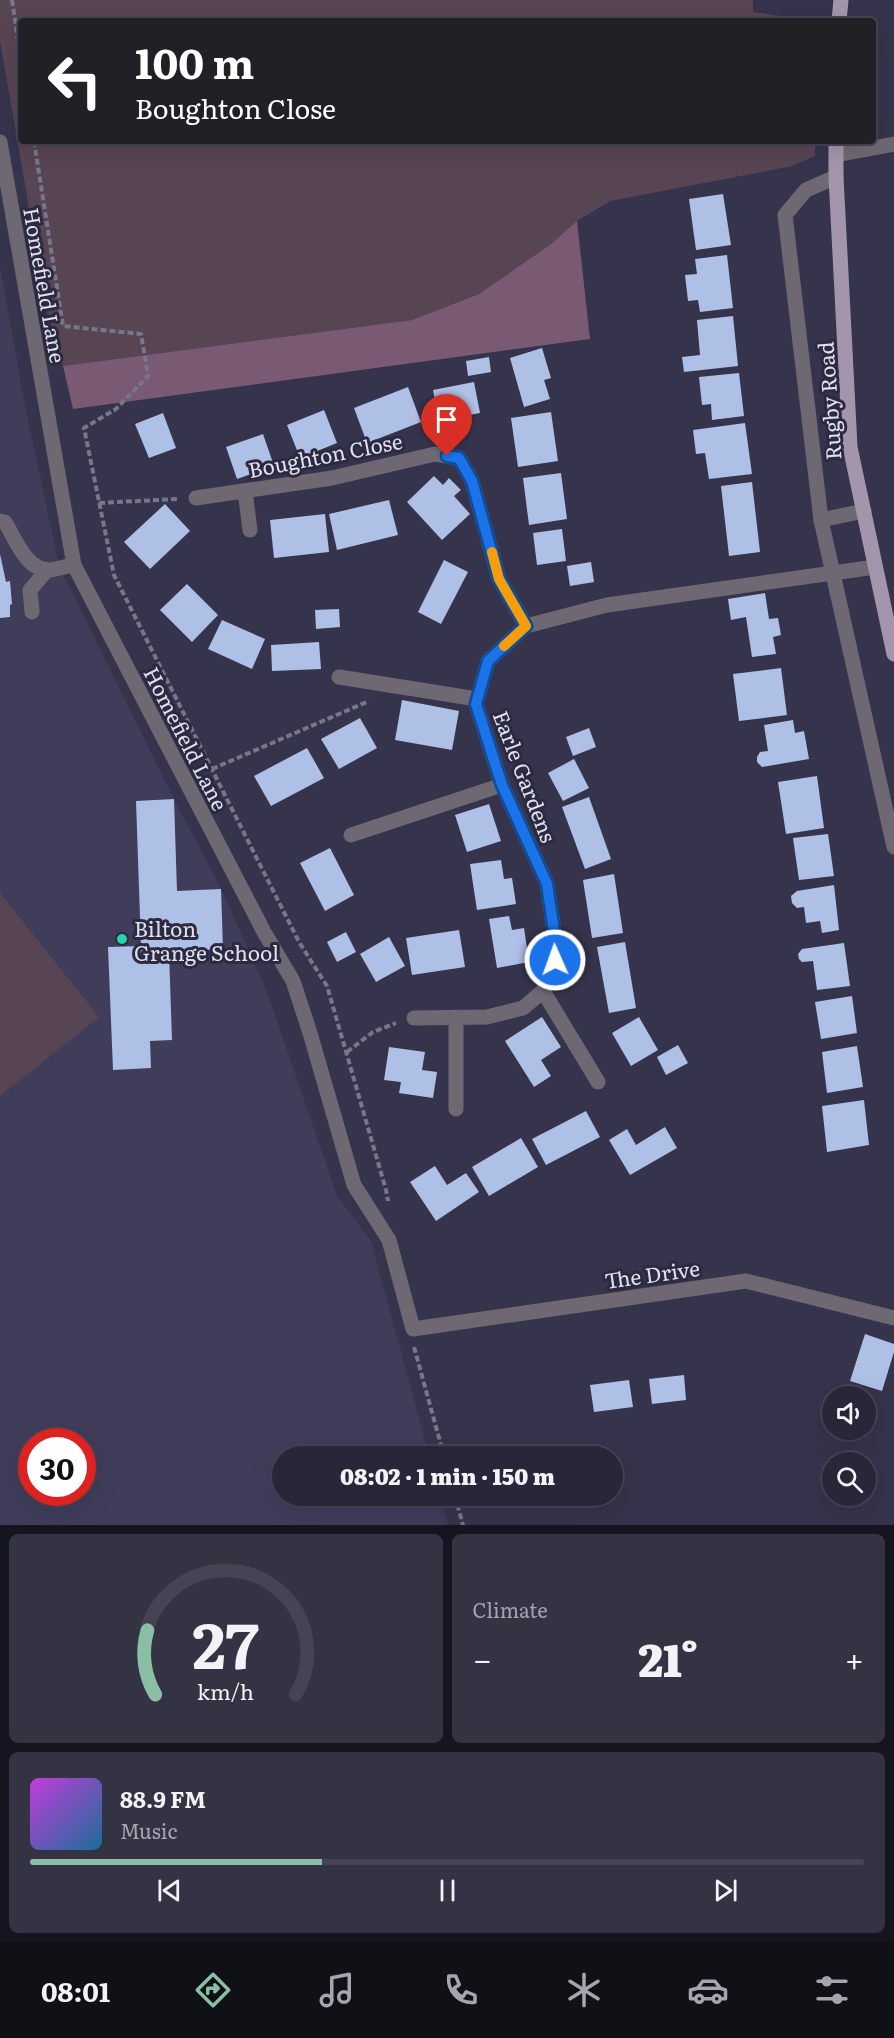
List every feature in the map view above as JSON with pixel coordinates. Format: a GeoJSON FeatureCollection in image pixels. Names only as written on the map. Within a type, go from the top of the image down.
{"type":"FeatureCollection","features":[{"type":"Feature","properties":{"kind":"main road"},"geometry":{"type":"LineString","coordinates":[[839,18],[841,0]]}},
{"type":"Feature","properties":{"kind":"main road","name":"Rugby Road"},"geometry":{"type":"LineString","coordinates":[[836,148],[850,447],[894,654]]}},
{"type":"Feature","properties":{"kind":"street","name":"Homefield Lane"},"geometry":{"type":"LineString","coordinates":[[0,142],[74,565],[264,932],[293,981],[354,1185],[389,1240],[413,1335]]}},
{"type":"Feature","properties":{"kind":"street"},"geometry":{"type":"LineString","coordinates":[[836,148],[894,144]]}},
{"type":"Feature","properties":{"kind":"street"},"geometry":{"type":"LineString","coordinates":[[836,177],[806,190],[785,214],[821,520],[894,847]]}},
{"type":"Feature","properties":{"kind":"street","name":"Boughton Close"},"geometry":{"type":"LineString","coordinates":[[196,498],[332,478],[435,453],[459,458],[472,481],[499,579],[526,626]]}},
{"type":"Feature","properties":{"kind":"street"},"geometry":{"type":"LineString","coordinates":[[245,491],[250,530]]}},
{"type":"Feature","properties":{"kind":"street"},"geometry":{"type":"LineString","coordinates":[[821,520],[864,511]]}},
{"type":"Feature","properties":{"kind":"street"},"geometry":{"type":"LineString","coordinates":[[0,521],[5,522],[20,549],[33,564],[47,570],[74,565]]}},
{"type":"Feature","properties":{"kind":"street","name":"Earle Gardens"},"geometry":{"type":"LineString","coordinates":[[414,1018],[487,1017],[523,1008],[543,991],[554,975],[556,945],[547,884],[502,785],[476,704],[488,661],[526,626],[608,605],[875,567]]}},
{"type":"Feature","properties":{"kind":"street"},"geometry":{"type":"LineString","coordinates":[[32,612],[30,590],[47,570]]}},
{"type":"Feature","properties":{"kind":"street"},"geometry":{"type":"LineString","coordinates":[[339,677],[477,699]]}},
{"type":"Feature","properties":{"kind":"street"},"geometry":{"type":"LineString","coordinates":[[351,835],[502,785]]}},
{"type":"Feature","properties":{"kind":"street"},"geometry":{"type":"LineString","coordinates":[[543,991],[598,1082]]}},
{"type":"Feature","properties":{"kind":"street"},"geometry":{"type":"LineString","coordinates":[[456,1017],[456,1109]]}},
{"type":"Feature","properties":{"kind":"street","name":"The Drive"},"geometry":{"type":"LineString","coordinates":[[413,1335],[746,1281],[894,1318]]}},
{"type":"Feature","properties":{"kind":"path"},"geometry":{"type":"LineString","coordinates":[[12,0],[18,40]]}},
{"type":"Feature","properties":{"kind":"path"},"geometry":{"type":"LineString","coordinates":[[34,144],[63,326],[141,334],[148,376],[116,409],[84,428],[114,575],[299,942],[327,986],[386,1190],[393,1231],[389,1240]]}},
{"type":"Feature","properties":{"kind":"path"},"geometry":{"type":"LineString","coordinates":[[99,503],[196,498]]}},
{"type":"Feature","properties":{"kind":"path"},"geometry":{"type":"LineString","coordinates":[[212,768],[371,700]]}},
{"type":"Feature","properties":{"kind":"path"},"geometry":{"type":"LineString","coordinates":[[346,1052],[373,1032],[414,1018]]}},
{"type":"Feature","properties":{"kind":"path"},"geometry":{"type":"LineString","coordinates":[[413,1335],[441,1446]]}},
{"type":"Feature","properties":{"kind":"path"},"geometry":{"type":"LineString","coordinates":[[458,1506],[463,1525]]}},
{"type":"Feature","properties":{"kind":"shaded area"},"geometry":{"type":"Polygon","coordinates":[[[0,0],[753,0],[753,12],[794,18],[18,18],[18,144],[815,144],[815,156],[792,166],[610,201],[577,221],[551,244],[479,294],[412,320],[63,366],[48,317],[0,41],[0,0]]]}},
{"type":"Feature","properties":{"kind":"shaded area"},"geometry":{"type":"Polygon","coordinates":[[[577,221],[590,339],[73,409],[63,366],[412,320],[479,294],[551,244],[577,221]]]}},
{"type":"Feature","properties":{"kind":"shaded area","name":"Bilton Grange School"},"geometry":{"type":"Polygon","coordinates":[[[0,266],[24,400],[59,566],[221,889],[266,989],[337,1196],[371,1241],[426,1446],[272,1446],[272,1506],[443,1506],[448,1525],[0,1525],[0,266]]]}},
{"type":"Feature","properties":{"kind":"shaded area"},"geometry":{"type":"Polygon","coordinates":[[[0,893],[99,1017],[0,1096],[0,893]]]}},
{"type":"Feature","properties":{"kind":"building"},"geometry":{"type":"Polygon","coordinates":[[[723,194],[731,245],[696,250],[689,199],[723,194]]]}},
{"type":"Feature","properties":{"kind":"building"},"geometry":{"type":"Polygon","coordinates":[[[727,255],[733,308],[700,312],[698,300],[688,301],[685,275],[697,274],[695,259],[727,255]]]}},
{"type":"Feature","properties":{"kind":"building"},"geometry":{"type":"Polygon","coordinates":[[[733,316],[738,366],[684,372],[682,357],[700,355],[697,320],[733,316]]]}},
{"type":"Feature","properties":{"kind":"building"},"geometry":{"type":"Polygon","coordinates":[[[542,348],[551,378],[544,380],[550,399],[524,407],[510,358],[542,348]]]}},
{"type":"Feature","properties":{"kind":"building"},"geometry":{"type":"Polygon","coordinates":[[[489,357],[491,372],[468,376],[466,361],[489,357]]]}},
{"type":"Feature","properties":{"kind":"building"},"geometry":{"type":"Polygon","coordinates":[[[739,373],[744,416],[712,420],[711,404],[702,405],[699,377],[739,373]]]}},
{"type":"Feature","properties":{"kind":"building"},"geometry":{"type":"Polygon","coordinates":[[[474,382],[480,413],[439,421],[433,390],[474,382]]]}},
{"type":"Feature","properties":{"kind":"building"},"geometry":{"type":"Polygon","coordinates":[[[408,387],[421,422],[367,443],[354,408],[408,387]]]}},
{"type":"Feature","properties":{"kind":"building"},"geometry":{"type":"Polygon","coordinates":[[[324,410],[337,443],[300,458],[287,425],[324,410]]]}},
{"type":"Feature","properties":{"kind":"building"},"geometry":{"type":"Polygon","coordinates":[[[551,412],[558,461],[518,467],[511,418],[551,412]]]}},
{"type":"Feature","properties":{"kind":"building"},"geometry":{"type":"Polygon","coordinates":[[[163,413],[176,448],[149,458],[135,424],[163,413]]]}},
{"type":"Feature","properties":{"kind":"building"},"geometry":{"type":"Polygon","coordinates":[[[745,423],[752,474],[709,479],[705,453],[696,454],[693,430],[745,423]]]}},
{"type":"Feature","properties":{"kind":"building"},"geometry":{"type":"Polygon","coordinates":[[[263,434],[274,466],[237,479],[226,447],[263,434]]]}},
{"type":"Feature","properties":{"kind":"building"},"geometry":{"type":"Polygon","coordinates":[[[561,473],[567,519],[529,525],[523,478],[561,473]]]}},
{"type":"Feature","properties":{"kind":"building"},"geometry":{"type":"Polygon","coordinates":[[[434,476],[443,485],[449,478],[461,490],[454,496],[470,514],[442,540],[407,502],[434,476]]]}},
{"type":"Feature","properties":{"kind":"building"},"geometry":{"type":"Polygon","coordinates":[[[752,482],[760,552],[729,556],[721,486],[752,482]]]}},
{"type":"Feature","properties":{"kind":"building"},"geometry":{"type":"Polygon","coordinates":[[[389,500],[398,535],[337,550],[329,514],[389,500]]]}},
{"type":"Feature","properties":{"kind":"building"},"geometry":{"type":"Polygon","coordinates":[[[165,504],[190,531],[150,569],[124,542],[165,504]]]}},
{"type":"Feature","properties":{"kind":"building"},"geometry":{"type":"Polygon","coordinates":[[[325,514],[329,552],[274,558],[270,520],[325,514]]]}},
{"type":"Feature","properties":{"kind":"building"},"geometry":{"type":"Polygon","coordinates":[[[562,529],[566,561],[537,565],[533,533],[562,529]]]}},
{"type":"Feature","properties":{"kind":"building"},"geometry":{"type":"Polygon","coordinates":[[[0,554],[6,582],[10,581],[12,604],[10,605],[10,617],[0,618],[0,554]]]}},
{"type":"Feature","properties":{"kind":"building"},"geometry":{"type":"Polygon","coordinates":[[[444,560],[468,572],[441,624],[418,612],[444,560]]]}},
{"type":"Feature","properties":{"kind":"building"},"geometry":{"type":"Polygon","coordinates":[[[591,562],[594,582],[570,586],[567,566],[591,562]]]}},
{"type":"Feature","properties":{"kind":"building"},"geometry":{"type":"Polygon","coordinates":[[[187,584],[218,615],[192,642],[160,610],[187,584]]]}},
{"type":"Feature","properties":{"kind":"building"},"geometry":{"type":"Polygon","coordinates":[[[765,593],[769,619],[778,618],[781,635],[773,637],[776,654],[752,657],[746,617],[731,620],[728,599],[765,593]]]}},
{"type":"Feature","properties":{"kind":"building"},"geometry":{"type":"Polygon","coordinates":[[[339,609],[340,627],[316,629],[315,610],[339,609]]]}},
{"type":"Feature","properties":{"kind":"building"},"geometry":{"type":"Polygon","coordinates":[[[222,620],[265,639],[252,669],[208,649],[222,620]]]}},
{"type":"Feature","properties":{"kind":"building"},"geometry":{"type":"Polygon","coordinates":[[[319,642],[321,669],[272,671],[271,645],[319,642]]]}},
{"type":"Feature","properties":{"kind":"building"},"geometry":{"type":"Polygon","coordinates":[[[781,668],[787,715],[739,721],[733,674],[781,668]]]}},
{"type":"Feature","properties":{"kind":"building"},"geometry":{"type":"Polygon","coordinates":[[[402,700],[459,711],[452,750],[395,740],[402,700]]]}},
{"type":"Feature","properties":{"kind":"building"},"geometry":{"type":"Polygon","coordinates":[[[360,718],[377,748],[339,769],[321,739],[360,718]]]}},
{"type":"Feature","properties":{"kind":"building"},"geometry":{"type":"Polygon","coordinates":[[[793,720],[795,733],[804,731],[809,759],[762,767],[757,762],[757,757],[760,752],[768,751],[764,725],[793,720]]]}},
{"type":"Feature","properties":{"kind":"building"},"geometry":{"type":"Polygon","coordinates":[[[589,728],[596,747],[573,756],[566,737],[589,728]]]}},
{"type":"Feature","properties":{"kind":"building"},"geometry":{"type":"Polygon","coordinates":[[[307,748],[324,778],[271,806],[254,776],[307,748]]]}},
{"type":"Feature","properties":{"kind":"building"},"geometry":{"type":"Polygon","coordinates":[[[574,759],[589,788],[563,801],[548,773],[574,759]]]}},
{"type":"Feature","properties":{"kind":"building"},"geometry":{"type":"Polygon","coordinates":[[[817,776],[824,828],[786,834],[778,782],[817,776]]]}},
{"type":"Feature","properties":{"kind":"building"},"geometry":{"type":"Polygon","coordinates":[[[589,797],[611,859],[585,869],[562,807],[589,797]]]}},
{"type":"Feature","properties":{"kind":"building"},"geometry":{"type":"Polygon","coordinates":[[[174,799],[177,891],[221,889],[223,949],[169,952],[172,1040],[150,1041],[151,1068],[113,1070],[108,947],[141,946],[136,801],[174,799]]]}},
{"type":"Feature","properties":{"kind":"building"},"geometry":{"type":"Polygon","coordinates":[[[489,804],[501,841],[467,852],[455,815],[489,804]]]}},
{"type":"Feature","properties":{"kind":"building"},"geometry":{"type":"Polygon","coordinates":[[[828,834],[834,876],[799,880],[793,838],[828,834]]]}},
{"type":"Feature","properties":{"kind":"building"},"geometry":{"type":"Polygon","coordinates":[[[330,848],[354,895],[325,911],[300,863],[330,848]]]}},
{"type":"Feature","properties":{"kind":"building"},"geometry":{"type":"Polygon","coordinates":[[[501,860],[504,879],[512,878],[516,904],[477,910],[470,864],[501,860]]]}},
{"type":"Feature","properties":{"kind":"building"},"geometry":{"type":"Polygon","coordinates":[[[614,874],[623,933],[592,938],[583,880],[614,874]]]}},
{"type":"Feature","properties":{"kind":"building"},"geometry":{"type":"Polygon","coordinates":[[[834,885],[839,930],[822,933],[820,921],[806,923],[804,907],[797,908],[792,903],[791,896],[797,891],[834,885]]]}},
{"type":"Feature","properties":{"kind":"building"},"geometry":{"type":"Polygon","coordinates":[[[509,916],[512,930],[524,928],[529,962],[497,968],[489,919],[509,916]]]}},
{"type":"Feature","properties":{"kind":"building"},"geometry":{"type":"Polygon","coordinates":[[[459,930],[465,967],[412,975],[406,938],[459,930]]]}},
{"type":"Feature","properties":{"kind":"building"},"geometry":{"type":"Polygon","coordinates":[[[346,932],[356,952],[337,962],[327,942],[346,932]]]}},
{"type":"Feature","properties":{"kind":"building"},"geometry":{"type":"Polygon","coordinates":[[[389,937],[405,966],[376,982],[360,954],[389,937]]]}},
{"type":"Feature","properties":{"kind":"building"},"geometry":{"type":"Polygon","coordinates":[[[625,942],[636,1008],[609,1013],[597,947],[625,942]]]}},
{"type":"Feature","properties":{"kind":"building"},"geometry":{"type":"Polygon","coordinates":[[[844,943],[850,986],[817,990],[813,961],[802,962],[798,954],[802,949],[844,943]]]}},
{"type":"Feature","properties":{"kind":"building"},"geometry":{"type":"Polygon","coordinates":[[[852,996],[857,1033],[821,1039],[815,1002],[852,996]]]}},
{"type":"Feature","properties":{"kind":"building"},"geometry":{"type":"Polygon","coordinates":[[[542,1017],[561,1047],[541,1060],[551,1076],[534,1087],[505,1041],[542,1017]]]}},
{"type":"Feature","properties":{"kind":"building"},"geometry":{"type":"Polygon","coordinates":[[[639,1017],[658,1050],[631,1066],[612,1033],[639,1017]]]}},
{"type":"Feature","properties":{"kind":"building"},"geometry":{"type":"Polygon","coordinates":[[[678,1045],[688,1063],[666,1075],[657,1057],[678,1045]]]}},
{"type":"Feature","properties":{"kind":"building"},"geometry":{"type":"Polygon","coordinates":[[[857,1046],[863,1087],[827,1093],[822,1052],[857,1046]]]}},
{"type":"Feature","properties":{"kind":"building"},"geometry":{"type":"Polygon","coordinates":[[[389,1047],[425,1052],[422,1070],[437,1072],[433,1098],[399,1093],[401,1082],[384,1080],[389,1047]]]}},
{"type":"Feature","properties":{"kind":"building"},"geometry":{"type":"Polygon","coordinates":[[[864,1100],[869,1145],[827,1152],[822,1106],[864,1100]]]}},
{"type":"Feature","properties":{"kind":"building"},"geometry":{"type":"Polygon","coordinates":[[[586,1111],[600,1137],[546,1165],[532,1139],[586,1111]]]}},
{"type":"Feature","properties":{"kind":"building"},"geometry":{"type":"Polygon","coordinates":[[[665,1127],[677,1148],[630,1175],[609,1140],[627,1129],[636,1145],[665,1127]]]}},
{"type":"Feature","properties":{"kind":"building"},"geometry":{"type":"Polygon","coordinates":[[[521,1138],[538,1167],[489,1196],[472,1167],[521,1138]]]}},
{"type":"Feature","properties":{"kind":"building"},"geometry":{"type":"Polygon","coordinates":[[[435,1166],[447,1185],[466,1173],[479,1192],[436,1221],[410,1182],[435,1166]]]}},
{"type":"Feature","properties":{"kind":"building"},"geometry":{"type":"Polygon","coordinates":[[[865,1334],[894,1344],[894,1352],[882,1391],[876,1389],[876,1386],[866,1386],[850,1381],[865,1334]]]}},
{"type":"Feature","properties":{"kind":"building"},"geometry":{"type":"Polygon","coordinates":[[[684,1375],[686,1400],[652,1404],[649,1379],[684,1375]]]}},
{"type":"Feature","properties":{"kind":"building"},"geometry":{"type":"Polygon","coordinates":[[[629,1380],[633,1407],[594,1412],[590,1385],[629,1380]]]}},
{"type":"Feature","properties":{"kind":"slow traffic"},"geometry":{"type":"LineString","coordinates":[[492,552],[499,579],[526,626],[504,646]]}},
{"type":"Feature","properties":{"kind":"place","name":"Bilton Grange School"},"geometry":{"type":"Point","coordinates":[122,939]}},
{"type":"Feature","properties":{"kind":"route"},"geometry":{"type":"LineString","coordinates":[[447,456],[459,458],[472,481],[499,579],[526,626],[488,661],[476,704],[502,785],[547,884],[556,945],[555,960]]}}]}
